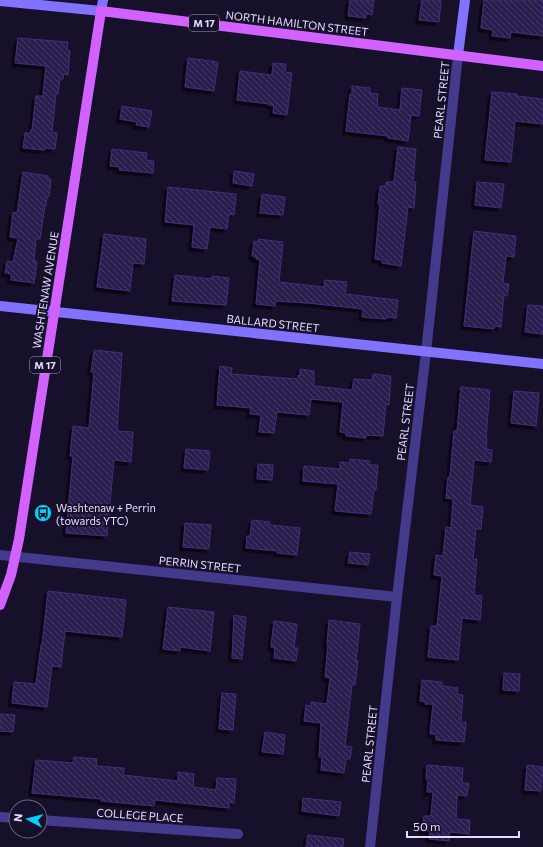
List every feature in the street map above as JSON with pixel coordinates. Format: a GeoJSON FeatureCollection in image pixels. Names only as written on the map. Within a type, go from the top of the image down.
{"type":"FeatureCollection","features":[{"type":"Feature","properties":{"kind":"main road","name":"NORTH HAMILTON STREET"},"geometry":{"type":"LineString","coordinates":[[101,11],[543,66]]}},
{"type":"Feature","properties":{"kind":"main road","name":"WASHTENAW AVENUE"},"geometry":{"type":"LineString","coordinates":[[0,605],[16,557],[101,11]]}},
{"type":"Feature","properties":{"kind":"street","name":"WASHTENAW AVENUE"},"geometry":{"type":"LineString","coordinates":[[101,11],[103,0]]}},
{"type":"Feature","properties":{"kind":"street","name":"PEARL STREET"},"geometry":{"type":"LineString","coordinates":[[370,847],[464,0]]}},
{"type":"Feature","properties":{"kind":"street","name":"NORTH HAMILTON STREET"},"geometry":{"type":"LineString","coordinates":[[0,1],[101,11]]}},
{"type":"Feature","properties":{"kind":"street","name":"BALLARD STREET"},"geometry":{"type":"LineString","coordinates":[[0,306],[543,364]]}},
{"type":"Feature","properties":{"kind":"street","name":"PERRIN STREET"},"geometry":{"type":"LineString","coordinates":[[0,555],[397,597]]}},
{"type":"Feature","properties":{"kind":"street","name":"COLLEGE PLACE"},"geometry":{"type":"LineString","coordinates":[[48,821],[238,834]]}},
{"type":"Feature","properties":{"kind":"building"},"geometry":{"type":"Polygon","coordinates":[[[350,0],[374,0],[372,15],[366,14],[366,18],[348,16],[350,0]]]}},
{"type":"Feature","properties":{"kind":"building"},"geometry":{"type":"Polygon","coordinates":[[[422,0],[441,0],[439,22],[419,20],[422,0]]]}},
{"type":"Feature","properties":{"kind":"building"},"geometry":{"type":"Polygon","coordinates":[[[484,0],[543,0],[543,36],[511,32],[510,38],[492,36],[493,30],[481,28],[484,0]]]}},
{"type":"Feature","properties":{"kind":"building"},"geometry":{"type":"Polygon","coordinates":[[[18,38],[68,42],[67,50],[70,51],[68,75],[64,74],[63,79],[60,79],[58,94],[56,94],[52,132],[57,133],[55,149],[45,148],[45,150],[23,148],[25,133],[30,133],[32,130],[36,96],[43,96],[46,66],[15,63],[18,38]]]}},
{"type":"Feature","properties":{"kind":"building"},"geometry":{"type":"Polygon","coordinates":[[[188,58],[218,62],[214,91],[185,87],[188,58]]]}},
{"type":"Feature","properties":{"kind":"building"},"geometry":{"type":"Polygon","coordinates":[[[273,63],[286,64],[285,72],[292,73],[287,115],[273,113],[274,106],[269,104],[237,100],[240,71],[272,75],[273,63]]]}},
{"type":"Feature","properties":{"kind":"building"},"geometry":{"type":"Polygon","coordinates":[[[352,86],[370,88],[370,93],[378,94],[377,107],[400,110],[402,88],[422,90],[419,116],[411,115],[408,141],[388,138],[388,136],[346,131],[352,86]]]}},
{"type":"Feature","properties":{"kind":"building"},"geometry":{"type":"Polygon","coordinates":[[[492,92],[517,94],[517,96],[543,99],[543,124],[515,121],[511,162],[485,160],[492,92]]]}},
{"type":"Feature","properties":{"kind":"building"},"geometry":{"type":"Polygon","coordinates":[[[122,106],[152,111],[149,127],[136,125],[137,122],[120,119],[122,106]]]}},
{"type":"Feature","properties":{"kind":"building"},"geometry":{"type":"Polygon","coordinates":[[[398,147],[416,149],[413,182],[416,182],[414,208],[408,207],[401,266],[382,263],[382,260],[375,259],[380,204],[378,204],[380,186],[386,186],[386,182],[394,182],[398,147]]]}},
{"type":"Feature","properties":{"kind":"building"},"geometry":{"type":"Polygon","coordinates":[[[112,149],[147,153],[146,160],[154,161],[153,173],[119,170],[120,167],[110,166],[112,149]]]}},
{"type":"Feature","properties":{"kind":"building"},"geometry":{"type":"Polygon","coordinates":[[[234,171],[254,174],[252,186],[233,183],[234,171]]]}},
{"type":"Feature","properties":{"kind":"building"},"geometry":{"type":"Polygon","coordinates":[[[23,172],[48,176],[48,178],[51,179],[49,197],[47,197],[45,206],[40,239],[36,239],[34,261],[37,262],[34,283],[11,280],[11,274],[5,273],[7,261],[13,262],[18,238],[10,237],[13,212],[17,213],[23,172]]]}},
{"type":"Feature","properties":{"kind":"building"},"geometry":{"type":"Polygon","coordinates":[[[477,182],[504,184],[501,208],[475,205],[477,182]]]}},
{"type":"Feature","properties":{"kind":"building"},"geometry":{"type":"Polygon","coordinates":[[[168,187],[236,194],[234,215],[229,214],[227,229],[210,227],[207,249],[192,247],[194,225],[165,222],[168,187]]]}},
{"type":"Feature","properties":{"kind":"building"},"geometry":{"type":"Polygon","coordinates":[[[262,194],[285,197],[283,215],[260,213],[262,194]]]}},
{"type":"Feature","properties":{"kind":"building"},"geometry":{"type":"Polygon","coordinates":[[[474,231],[516,236],[514,257],[506,256],[503,283],[509,284],[507,296],[504,295],[501,327],[495,326],[494,329],[464,326],[474,231]]]}},
{"type":"Feature","properties":{"kind":"building"},"geometry":{"type":"Polygon","coordinates":[[[104,234],[146,239],[144,264],[133,263],[130,291],[97,287],[104,234]]]}},
{"type":"Feature","properties":{"kind":"building"},"geometry":{"type":"Polygon","coordinates":[[[258,239],[283,242],[279,282],[324,287],[325,280],[347,282],[345,294],[398,300],[396,318],[387,317],[386,319],[362,317],[363,309],[308,303],[276,301],[275,306],[256,304],[260,260],[252,256],[254,241],[258,242],[258,239]]]}},
{"type":"Feature","properties":{"kind":"building"},"geometry":{"type":"Polygon","coordinates":[[[175,275],[212,279],[212,276],[229,278],[226,305],[172,301],[175,275]]]}},
{"type":"Feature","properties":{"kind":"building"},"geometry":{"type":"Polygon","coordinates":[[[528,305],[543,306],[543,334],[525,332],[528,305]]]}},
{"type":"Feature","properties":{"kind":"building"},"geometry":{"type":"Polygon","coordinates":[[[94,350],[122,353],[117,431],[133,432],[131,462],[114,460],[107,536],[66,533],[73,456],[70,456],[73,426],[89,428],[94,372],[91,372],[94,350]]]}},
{"type":"Feature","properties":{"kind":"building"},"geometry":{"type":"Polygon","coordinates":[[[220,366],[232,368],[231,374],[298,379],[298,375],[300,376],[300,369],[314,371],[314,386],[352,390],[354,379],[372,380],[373,374],[391,376],[389,405],[386,404],[383,436],[366,435],[366,438],[346,436],[346,433],[340,432],[343,402],[311,399],[309,415],[277,412],[274,433],[259,432],[261,415],[250,414],[251,408],[217,405],[220,366]]]}},
{"type":"Feature","properties":{"kind":"building"},"geometry":{"type":"Polygon","coordinates":[[[461,387],[490,390],[486,449],[492,450],[491,462],[474,460],[470,505],[483,507],[481,529],[476,529],[473,559],[477,559],[474,595],[482,596],[480,620],[462,618],[458,660],[428,657],[431,626],[437,626],[442,576],[434,575],[436,555],[443,556],[446,527],[451,528],[453,499],[446,498],[448,477],[450,477],[454,431],[457,431],[461,387]]]}},
{"type":"Feature","properties":{"kind":"building"},"geometry":{"type":"Polygon","coordinates":[[[514,391],[539,393],[536,426],[511,423],[514,391]]]}},
{"type":"Feature","properties":{"kind":"building"},"geometry":{"type":"Polygon","coordinates":[[[186,449],[210,451],[208,470],[184,468],[186,449]]]}},
{"type":"Feature","properties":{"kind":"building"},"geometry":{"type":"Polygon","coordinates":[[[350,459],[370,461],[370,465],[378,465],[376,490],[374,490],[371,514],[335,511],[338,484],[303,481],[304,466],[340,469],[340,462],[350,463],[350,459]]]}},
{"type":"Feature","properties":{"kind":"building"},"geometry":{"type":"Polygon","coordinates":[[[258,464],[273,465],[272,480],[257,479],[258,464]]]}},
{"type":"Feature","properties":{"kind":"building"},"geometry":{"type":"Polygon","coordinates":[[[252,520],[270,522],[270,525],[300,528],[297,555],[277,553],[278,551],[246,548],[247,536],[250,536],[252,520]]]}},
{"type":"Feature","properties":{"kind":"building"},"geometry":{"type":"Polygon","coordinates":[[[185,523],[211,525],[209,549],[183,547],[185,523]]]}},
{"type":"Feature","properties":{"kind":"building"},"geometry":{"type":"Polygon","coordinates":[[[350,552],[370,554],[368,565],[348,563],[350,552]]]}},
{"type":"Feature","properties":{"kind":"building"},"geometry":{"type":"Polygon","coordinates":[[[48,591],[126,600],[122,637],[65,631],[61,667],[52,666],[47,707],[12,703],[14,682],[36,684],[48,591]]]}},
{"type":"Feature","properties":{"kind":"building"},"geometry":{"type":"Polygon","coordinates":[[[168,607],[214,612],[210,651],[180,647],[180,651],[163,649],[168,607]]]}},
{"type":"Feature","properties":{"kind":"building"},"geometry":{"type":"Polygon","coordinates":[[[234,615],[246,617],[242,659],[232,658],[234,615]]]}},
{"type":"Feature","properties":{"kind":"building"},"geometry":{"type":"Polygon","coordinates":[[[329,620],[360,624],[356,661],[358,661],[355,685],[352,685],[345,746],[352,747],[350,759],[346,759],[344,773],[321,770],[322,757],[319,757],[321,723],[304,721],[306,705],[311,706],[311,702],[327,704],[330,678],[325,677],[329,620]]]}},
{"type":"Feature","properties":{"kind":"building"},"geometry":{"type":"Polygon","coordinates":[[[274,621],[297,624],[294,648],[298,648],[296,661],[274,658],[275,648],[271,647],[274,621]]]}},
{"type":"Feature","properties":{"kind":"building"},"geometry":{"type":"Polygon","coordinates":[[[504,673],[520,674],[519,691],[503,690],[504,673]]]}},
{"type":"Feature","properties":{"kind":"building"},"geometry":{"type":"Polygon","coordinates":[[[422,680],[442,682],[442,686],[458,688],[457,694],[463,695],[461,722],[466,722],[464,742],[436,740],[436,734],[430,734],[433,704],[425,704],[426,702],[420,701],[422,680]]]}},
{"type":"Feature","properties":{"kind":"building"},"geometry":{"type":"Polygon","coordinates":[[[222,693],[236,694],[233,730],[219,729],[222,693]]]}},
{"type":"Feature","properties":{"kind":"building"},"geometry":{"type":"Polygon","coordinates":[[[0,714],[15,715],[13,732],[0,731],[0,714]]]}},
{"type":"Feature","properties":{"kind":"building"},"geometry":{"type":"Polygon","coordinates":[[[265,732],[285,735],[283,754],[262,752],[265,732]]]}},
{"type":"Feature","properties":{"kind":"building"},"geometry":{"type":"Polygon","coordinates":[[[74,757],[97,759],[96,766],[124,768],[123,775],[178,781],[178,772],[194,774],[193,787],[216,790],[217,778],[236,779],[234,803],[229,802],[229,808],[155,800],[154,806],[101,801],[101,799],[32,793],[36,760],[73,763],[74,757]]]}},
{"type":"Feature","properties":{"kind":"building"},"geometry":{"type":"Polygon","coordinates":[[[427,765],[463,768],[462,783],[469,783],[467,796],[457,795],[456,819],[470,820],[469,834],[450,832],[449,841],[429,839],[430,831],[422,830],[424,816],[431,816],[433,792],[427,792],[427,765]]]}},
{"type":"Feature","properties":{"kind":"building"},"geometry":{"type":"Polygon","coordinates":[[[527,765],[543,767],[541,791],[525,790],[527,765]]]}},
{"type":"Feature","properties":{"kind":"building"},"geometry":{"type":"Polygon","coordinates":[[[303,798],[341,802],[339,816],[302,811],[303,798]]]}},
{"type":"Feature","properties":{"kind":"building"},"geometry":{"type":"Polygon","coordinates":[[[308,835],[344,839],[343,847],[306,847],[308,835]]]}},
{"type":"Feature","properties":{"kind":"place","name":"Washtenaw + Perrin (towards YTC)"},"geometry":{"type":"Point","coordinates":[43,513]}}]}
